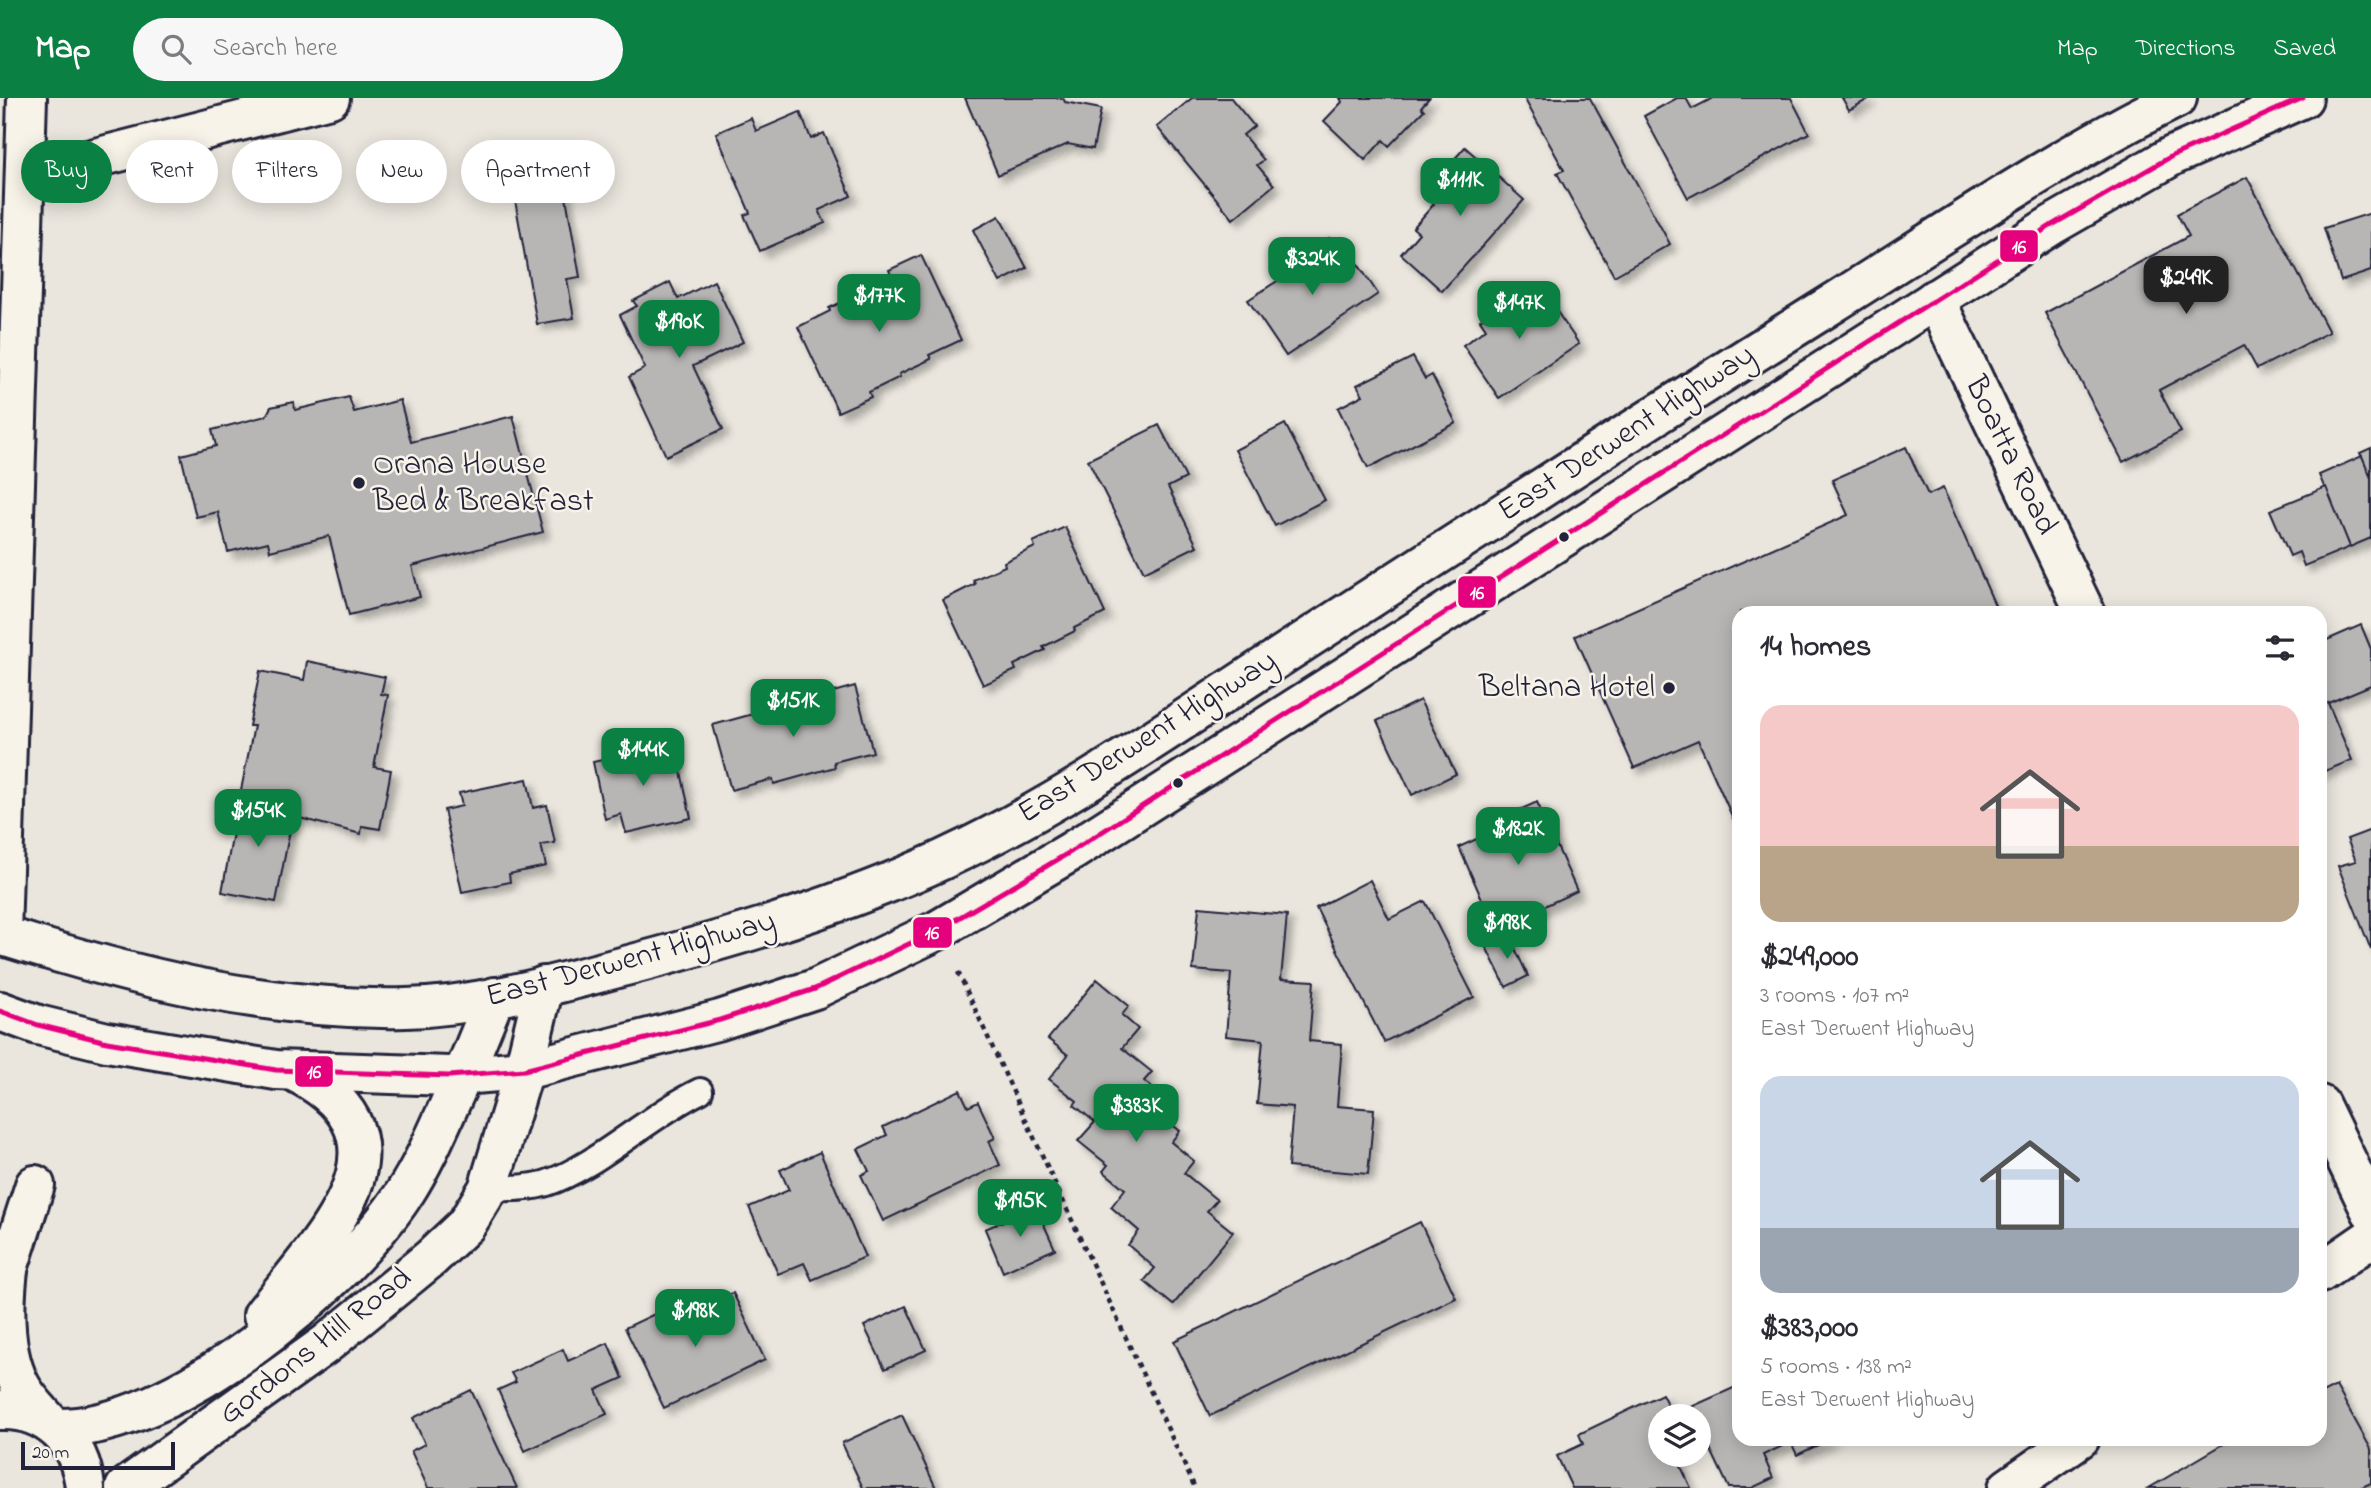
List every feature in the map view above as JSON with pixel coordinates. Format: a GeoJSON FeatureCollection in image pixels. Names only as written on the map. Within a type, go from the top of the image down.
{"type":"FeatureCollection","features":[{"type":"Feature","properties":{"kind":"main road"},"geometry":{"type":"LineString","coordinates":[[26,140],[27,98]]}},
{"type":"Feature","properties":{"kind":"main road"},"geometry":{"type":"LineString","coordinates":[[112,154],[330,98]]}},
{"type":"Feature","properties":{"kind":"main road","name":"East Derwent Highway"},"geometry":{"type":"LineString","coordinates":[[1,935],[98,965],[191,988],[352,1007],[409,1008],[544,986],[687,949],[816,911],[945,858],[1045,805],[1562,473],[2007,194],[2177,98]]}},
{"type":"Feature","properties":{"kind":"main road","name":"East Derwent Highway"},"geometry":{"type":"LineString","coordinates":[[0,1011],[38,1025],[107,1042],[293,1070],[403,1076],[463,1075],[524,1070],[720,1020],[816,989],[939,930],[1072,851],[2052,225],[2172,156],[2303,98]]}},
{"type":"Feature","properties":{"kind":"main road"},"geometry":{"type":"LineString","coordinates":[[1,935],[24,203]]}},
{"type":"Feature","properties":{"kind":"main road","name":"Boatta Road"},"geometry":{"type":"LineString","coordinates":[[1935,299],[2082,606]]}},
{"type":"Feature","properties":{"kind":"main road","name":"Gordons Hill Road"},"geometry":{"type":"LineString","coordinates":[[125,1488],[247,1402],[403,1282],[466,1225],[488,1189],[524,1070],[544,986]]}},
{"type":"Feature","properties":{"kind":"main road","name":"Gordons Hill Road"},"geometry":{"type":"LineString","coordinates":[[53,1425],[94,1425],[133,1415],[167,1400],[221,1369],[313,1294],[388,1215],[429,1152],[495,996]]}},
{"type":"Feature","properties":{"kind":"main road"},"geometry":{"type":"LineString","coordinates":[[221,1369],[327,1232],[356,1180],[359,1153],[353,1129],[342,1107],[318,1084],[293,1070]]}},
{"type":"Feature","properties":{"kind":"main road"},"geometry":{"type":"LineString","coordinates":[[2327,1120],[2371,1211]]}},
{"type":"Feature","properties":{"kind":"main road"},"geometry":{"type":"LineString","coordinates":[[35,1185],[5,1277],[15,1373],[30,1400],[81,1462],[85,1488]]}},
{"type":"Feature","properties":{"kind":"main road"},"geometry":{"type":"LineString","coordinates":[[2327,1268],[2371,1238]]}},
{"type":"Feature","properties":{"kind":"main road"},"geometry":{"type":"LineString","coordinates":[[0,1410],[32,1414],[53,1425]]}},
{"type":"Feature","properties":{"kind":"main road"},"geometry":{"type":"LineString","coordinates":[[2008,1488],[2068,1446]]}},
{"type":"Feature","properties":{"kind":"lane"},"geometry":{"type":"LineString","coordinates":[[488,1189],[533,1186],[561,1177],[662,1111],[700,1091]]}},
{"type":"Feature","properties":{"kind":"path"},"geometry":{"type":"LineString","coordinates":[[939,930],[1195,1488]]}},
{"type":"Feature","properties":{"kind":"building"},"geometry":{"type":"Polygon","coordinates":[[[965,98],[1063,98],[1065,102],[1101,109],[1093,149],[1068,144],[998,175],[965,98]]]}},
{"type":"Feature","properties":{"kind":"building"},"geometry":{"type":"Polygon","coordinates":[[[1192,98],[1231,98],[1254,126],[1243,135],[1264,160],[1257,165],[1274,185],[1233,219],[1157,127],[1192,98]]]}},
{"type":"Feature","properties":{"kind":"building"},"geometry":{"type":"Polygon","coordinates":[[[1340,98],[1429,98],[1421,107],[1424,110],[1389,146],[1383,140],[1365,160],[1324,121],[1342,102],[1340,98]]]}},
{"type":"Feature","properties":{"kind":"building"},"geometry":{"type":"Polygon","coordinates":[[[1524,98],[1590,98],[1670,244],[1614,276],[1557,173],[1564,170],[1524,98]]]}},
{"type":"Feature","properties":{"kind":"building"},"geometry":{"type":"Polygon","coordinates":[[[1677,98],[1686,98],[1692,109],[1713,98],[1791,98],[1809,133],[1688,198],[1644,116],[1677,98]]]}},
{"type":"Feature","properties":{"kind":"building"},"geometry":{"type":"Polygon","coordinates":[[[1842,98],[1868,98],[1869,99],[1849,110],[1842,98]]]}},
{"type":"Feature","properties":{"kind":"building"},"geometry":{"type":"Polygon","coordinates":[[[800,112],[811,139],[824,133],[851,196],[819,210],[825,223],[760,251],[744,215],[750,213],[716,133],[751,118],[756,131],[800,112]]]}},
{"type":"Feature","properties":{"kind":"building"},"geometry":{"type":"Polygon","coordinates":[[[1465,147],[1524,200],[1442,291],[1401,254],[1419,233],[1413,228],[1434,204],[1423,195],[1465,147]]]}},
{"type":"Feature","properties":{"kind":"building"},"geometry":{"type":"Polygon","coordinates":[[[2247,177],[2329,332],[2257,369],[2244,345],[2159,390],[2181,432],[2123,462],[2045,313],[2189,236],[2177,214],[2247,177]]]}},
{"type":"Feature","properties":{"kind":"building"},"geometry":{"type":"Polygon","coordinates":[[[515,203],[567,203],[580,277],[567,279],[574,318],[537,324],[515,203]]]}},
{"type":"Feature","properties":{"kind":"building"},"geometry":{"type":"Polygon","coordinates":[[[2371,213],[2371,271],[2341,281],[2324,228],[2371,213]]]}},
{"type":"Feature","properties":{"kind":"building"},"geometry":{"type":"Polygon","coordinates":[[[999,216],[1027,268],[1000,282],[973,230],[999,216]]]}},
{"type":"Feature","properties":{"kind":"building"},"geometry":{"type":"Polygon","coordinates":[[[1329,238],[1350,269],[1358,264],[1378,294],[1286,356],[1248,300],[1288,274],[1284,269],[1329,238]]]}},
{"type":"Feature","properties":{"kind":"building"},"geometry":{"type":"Polygon","coordinates":[[[921,255],[961,340],[929,355],[931,359],[869,392],[871,397],[838,412],[798,327],[861,293],[859,289],[891,275],[889,270],[921,255]]]}},
{"type":"Feature","properties":{"kind":"building"},"geometry":{"type":"Polygon","coordinates":[[[714,281],[743,342],[693,366],[723,429],[666,456],[629,377],[645,368],[620,315],[637,306],[633,301],[670,282],[678,299],[714,281]]]}},
{"type":"Feature","properties":{"kind":"building"},"geometry":{"type":"Polygon","coordinates":[[[1530,286],[1542,304],[1549,300],[1579,344],[1499,398],[1463,345],[1486,329],[1480,320],[1530,286]]]}},
{"type":"Feature","properties":{"kind":"building"},"geometry":{"type":"Polygon","coordinates":[[[1413,357],[1425,379],[1432,375],[1456,423],[1368,468],[1338,408],[1363,395],[1357,385],[1413,357]]]}},
{"type":"Feature","properties":{"kind":"building","name":"Orana House Bed & Breakfast"},"geometry":{"type":"Polygon","coordinates":[[[349,397],[354,412],[400,400],[411,442],[513,416],[543,532],[412,566],[420,597],[349,615],[329,536],[270,551],[268,542],[228,552],[218,512],[196,517],[181,455],[216,446],[212,430],[266,416],[271,407],[294,402],[295,410],[349,397]]]}},
{"type":"Feature","properties":{"kind":"building"},"geometry":{"type":"Polygon","coordinates":[[[1285,424],[1325,500],[1275,526],[1235,450],[1285,424]]]}},
{"type":"Feature","properties":{"kind":"building"},"geometry":{"type":"Polygon","coordinates":[[[1159,425],[1186,478],[1168,487],[1197,546],[1144,572],[1088,460],[1159,425]]]}},
{"type":"Feature","properties":{"kind":"building","name":"Beltana Hotel"},"geometry":{"type":"Polygon","coordinates":[[[1906,447],[1928,495],[1943,488],[1995,606],[1732,606],[1732,816],[1698,740],[1634,768],[1575,636],[1848,515],[1832,480],[1906,447]]]}},
{"type":"Feature","properties":{"kind":"building"},"geometry":{"type":"Polygon","coordinates":[[[2371,448],[2371,478],[2360,453],[2371,448]]]}},
{"type":"Feature","properties":{"kind":"building"},"geometry":{"type":"Polygon","coordinates":[[[2362,456],[2371,478],[2371,538],[2350,547],[2319,475],[2362,456]]]}},
{"type":"Feature","properties":{"kind":"building"},"geometry":{"type":"Polygon","coordinates":[[[2326,487],[2350,547],[2304,566],[2299,552],[2290,556],[2270,510],[2326,487]]]}},
{"type":"Feature","properties":{"kind":"building"},"geometry":{"type":"Polygon","coordinates":[[[1065,527],[1105,613],[1043,647],[1045,650],[1014,665],[1016,670],[983,685],[943,600],[975,584],[973,580],[1005,566],[1004,562],[1035,547],[1033,542],[1065,527]]]}},
{"type":"Feature","properties":{"kind":"building"},"geometry":{"type":"Polygon","coordinates":[[[2361,625],[2371,649],[2371,685],[2328,703],[2352,760],[2327,770],[2327,640],[2361,625]]]}},
{"type":"Feature","properties":{"kind":"building"},"geometry":{"type":"Polygon","coordinates":[[[307,661],[385,677],[381,694],[388,695],[374,767],[391,770],[380,829],[362,826],[361,834],[292,816],[294,809],[240,795],[254,726],[249,726],[260,671],[304,680],[307,661]]]}},
{"type":"Feature","properties":{"kind":"building"},"geometry":{"type":"Polygon","coordinates":[[[855,686],[873,752],[834,762],[835,767],[774,784],[773,779],[731,790],[713,725],[855,686]]]}},
{"type":"Feature","properties":{"kind":"building"},"geometry":{"type":"Polygon","coordinates":[[[1420,700],[1456,774],[1412,795],[1377,721],[1420,700]]]}},
{"type":"Feature","properties":{"kind":"building"},"geometry":{"type":"Polygon","coordinates":[[[675,744],[691,818],[626,833],[621,814],[605,819],[593,762],[675,744]]]}},
{"type":"Feature","properties":{"kind":"building"},"geometry":{"type":"Polygon","coordinates":[[[527,779],[533,808],[547,805],[555,843],[541,845],[546,866],[509,874],[510,882],[462,892],[444,810],[462,806],[459,793],[527,779]]]}},
{"type":"Feature","properties":{"kind":"building"},"geometry":{"type":"Polygon","coordinates":[[[240,795],[294,809],[276,902],[222,892],[240,795]]]}},
{"type":"Feature","properties":{"kind":"building"},"geometry":{"type":"Polygon","coordinates":[[[1537,802],[1577,891],[1495,929],[1459,847],[1501,828],[1497,820],[1537,802]]]}},
{"type":"Feature","properties":{"kind":"building"},"geometry":{"type":"Polygon","coordinates":[[[2371,830],[2371,950],[2338,866],[2356,861],[2347,839],[2371,830]]]}},
{"type":"Feature","properties":{"kind":"building"},"geometry":{"type":"Polygon","coordinates":[[[1370,880],[1389,919],[1425,901],[1474,997],[1384,1042],[1316,908],[1370,880]]]}},
{"type":"Feature","properties":{"kind":"building"},"geometry":{"type":"Polygon","coordinates":[[[1199,907],[1287,915],[1281,979],[1314,981],[1309,1041],[1342,1044],[1337,1106],[1374,1109],[1368,1174],[1288,1167],[1293,1107],[1257,1104],[1263,1040],[1226,1036],[1231,973],[1193,970],[1199,907]]]}},
{"type":"Feature","properties":{"kind":"building"},"geometry":{"type":"Polygon","coordinates":[[[1509,936],[1528,976],[1506,987],[1486,947],[1509,936]]]}},
{"type":"Feature","properties":{"kind":"building"},"geometry":{"type":"Polygon","coordinates":[[[1097,979],[1129,1006],[1122,1015],[1138,1029],[1122,1048],[1152,1072],[1144,1081],[1166,1100],[1157,1112],[1180,1131],[1171,1142],[1194,1161],[1184,1173],[1217,1200],[1207,1211],[1233,1232],[1173,1305],[1144,1281],[1155,1268],[1128,1245],[1139,1231],[1111,1207],[1125,1189],[1103,1171],[1108,1165],[1078,1141],[1095,1122],[1074,1105],[1077,1101],[1049,1079],[1068,1055],[1048,1039],[1097,979]]]}},
{"type":"Feature","properties":{"kind":"building"},"geometry":{"type":"Polygon","coordinates":[[[960,1090],[968,1107],[978,1102],[995,1138],[989,1141],[1000,1165],[883,1221],[861,1175],[869,1171],[858,1149],[887,1135],[883,1127],[960,1090]]]}},
{"type":"Feature","properties":{"kind":"building"},"geometry":{"type":"Polygon","coordinates":[[[820,1152],[865,1257],[812,1280],[804,1263],[778,1274],[749,1207],[789,1190],[780,1170],[820,1152]]]}},
{"type":"Feature","properties":{"kind":"building"},"geometry":{"type":"Polygon","coordinates":[[[1036,1207],[1055,1249],[1003,1272],[985,1229],[1036,1207]]]}},
{"type":"Feature","properties":{"kind":"building"},"geometry":{"type":"Polygon","coordinates":[[[1420,1222],[1456,1298],[1210,1416],[1174,1341],[1420,1222]]]}},
{"type":"Feature","properties":{"kind":"building"},"geometry":{"type":"Polygon","coordinates":[[[733,1293],[765,1360],[664,1408],[625,1328],[667,1308],[673,1322],[733,1293]]]}},
{"type":"Feature","properties":{"kind":"building"},"geometry":{"type":"Polygon","coordinates":[[[906,1306],[926,1350],[885,1369],[864,1326],[906,1306]]]}},
{"type":"Feature","properties":{"kind":"building"},"geometry":{"type":"Polygon","coordinates":[[[608,1343],[623,1378],[596,1390],[607,1414],[525,1451],[498,1390],[516,1382],[511,1373],[563,1349],[568,1361],[608,1343]]]}},
{"type":"Feature","properties":{"kind":"building"},"geometry":{"type":"Polygon","coordinates":[[[2336,1386],[2371,1449],[2371,1483],[2360,1488],[2149,1488],[2220,1446],[2327,1446],[2327,1390],[2336,1386]]]}},
{"type":"Feature","properties":{"kind":"building"},"geometry":{"type":"Polygon","coordinates":[[[1732,1389],[1732,1446],[1782,1446],[1763,1455],[1773,1478],[1752,1488],[1729,1488],[1711,1450],[1711,1404],[1698,1404],[1732,1389]]]}},
{"type":"Feature","properties":{"kind":"building"},"geometry":{"type":"Polygon","coordinates":[[[471,1390],[517,1488],[428,1488],[411,1451],[425,1444],[413,1418],[471,1390]]]}},
{"type":"Feature","properties":{"kind":"building"},"geometry":{"type":"Polygon","coordinates":[[[1662,1394],[1667,1404],[1648,1404],[1648,1467],[1681,1467],[1691,1488],[1572,1488],[1557,1456],[1583,1444],[1579,1434],[1662,1394]]]}},
{"type":"Feature","properties":{"kind":"building"},"geometry":{"type":"Polygon","coordinates":[[[902,1415],[936,1488],[863,1488],[842,1443],[902,1415]]]}},
{"type":"Feature","properties":{"kind":"building"},"geometry":{"type":"Polygon","coordinates":[[[1793,1446],[1816,1446],[1797,1455],[1793,1446]]]}},
{"type":"Feature","properties":{"kind":"transit line","name":"16"},"geometry":{"type":"LineString","coordinates":[[0,1011],[38,1025],[107,1042],[276,1070],[449,1076],[524,1070],[720,1020],[815,989],[938,930],[1072,851],[2052,225],[2172,156],[2303,98]]}},
{"type":"Feature","properties":{"kind":"place","name":"Orana House Bed & Breakfast"},"geometry":{"type":"Point","coordinates":[359,483]}},
{"type":"Feature","properties":{"kind":"place","name":"Beltana Hotel"},"geometry":{"type":"Point","coordinates":[1669,688]}}]}
